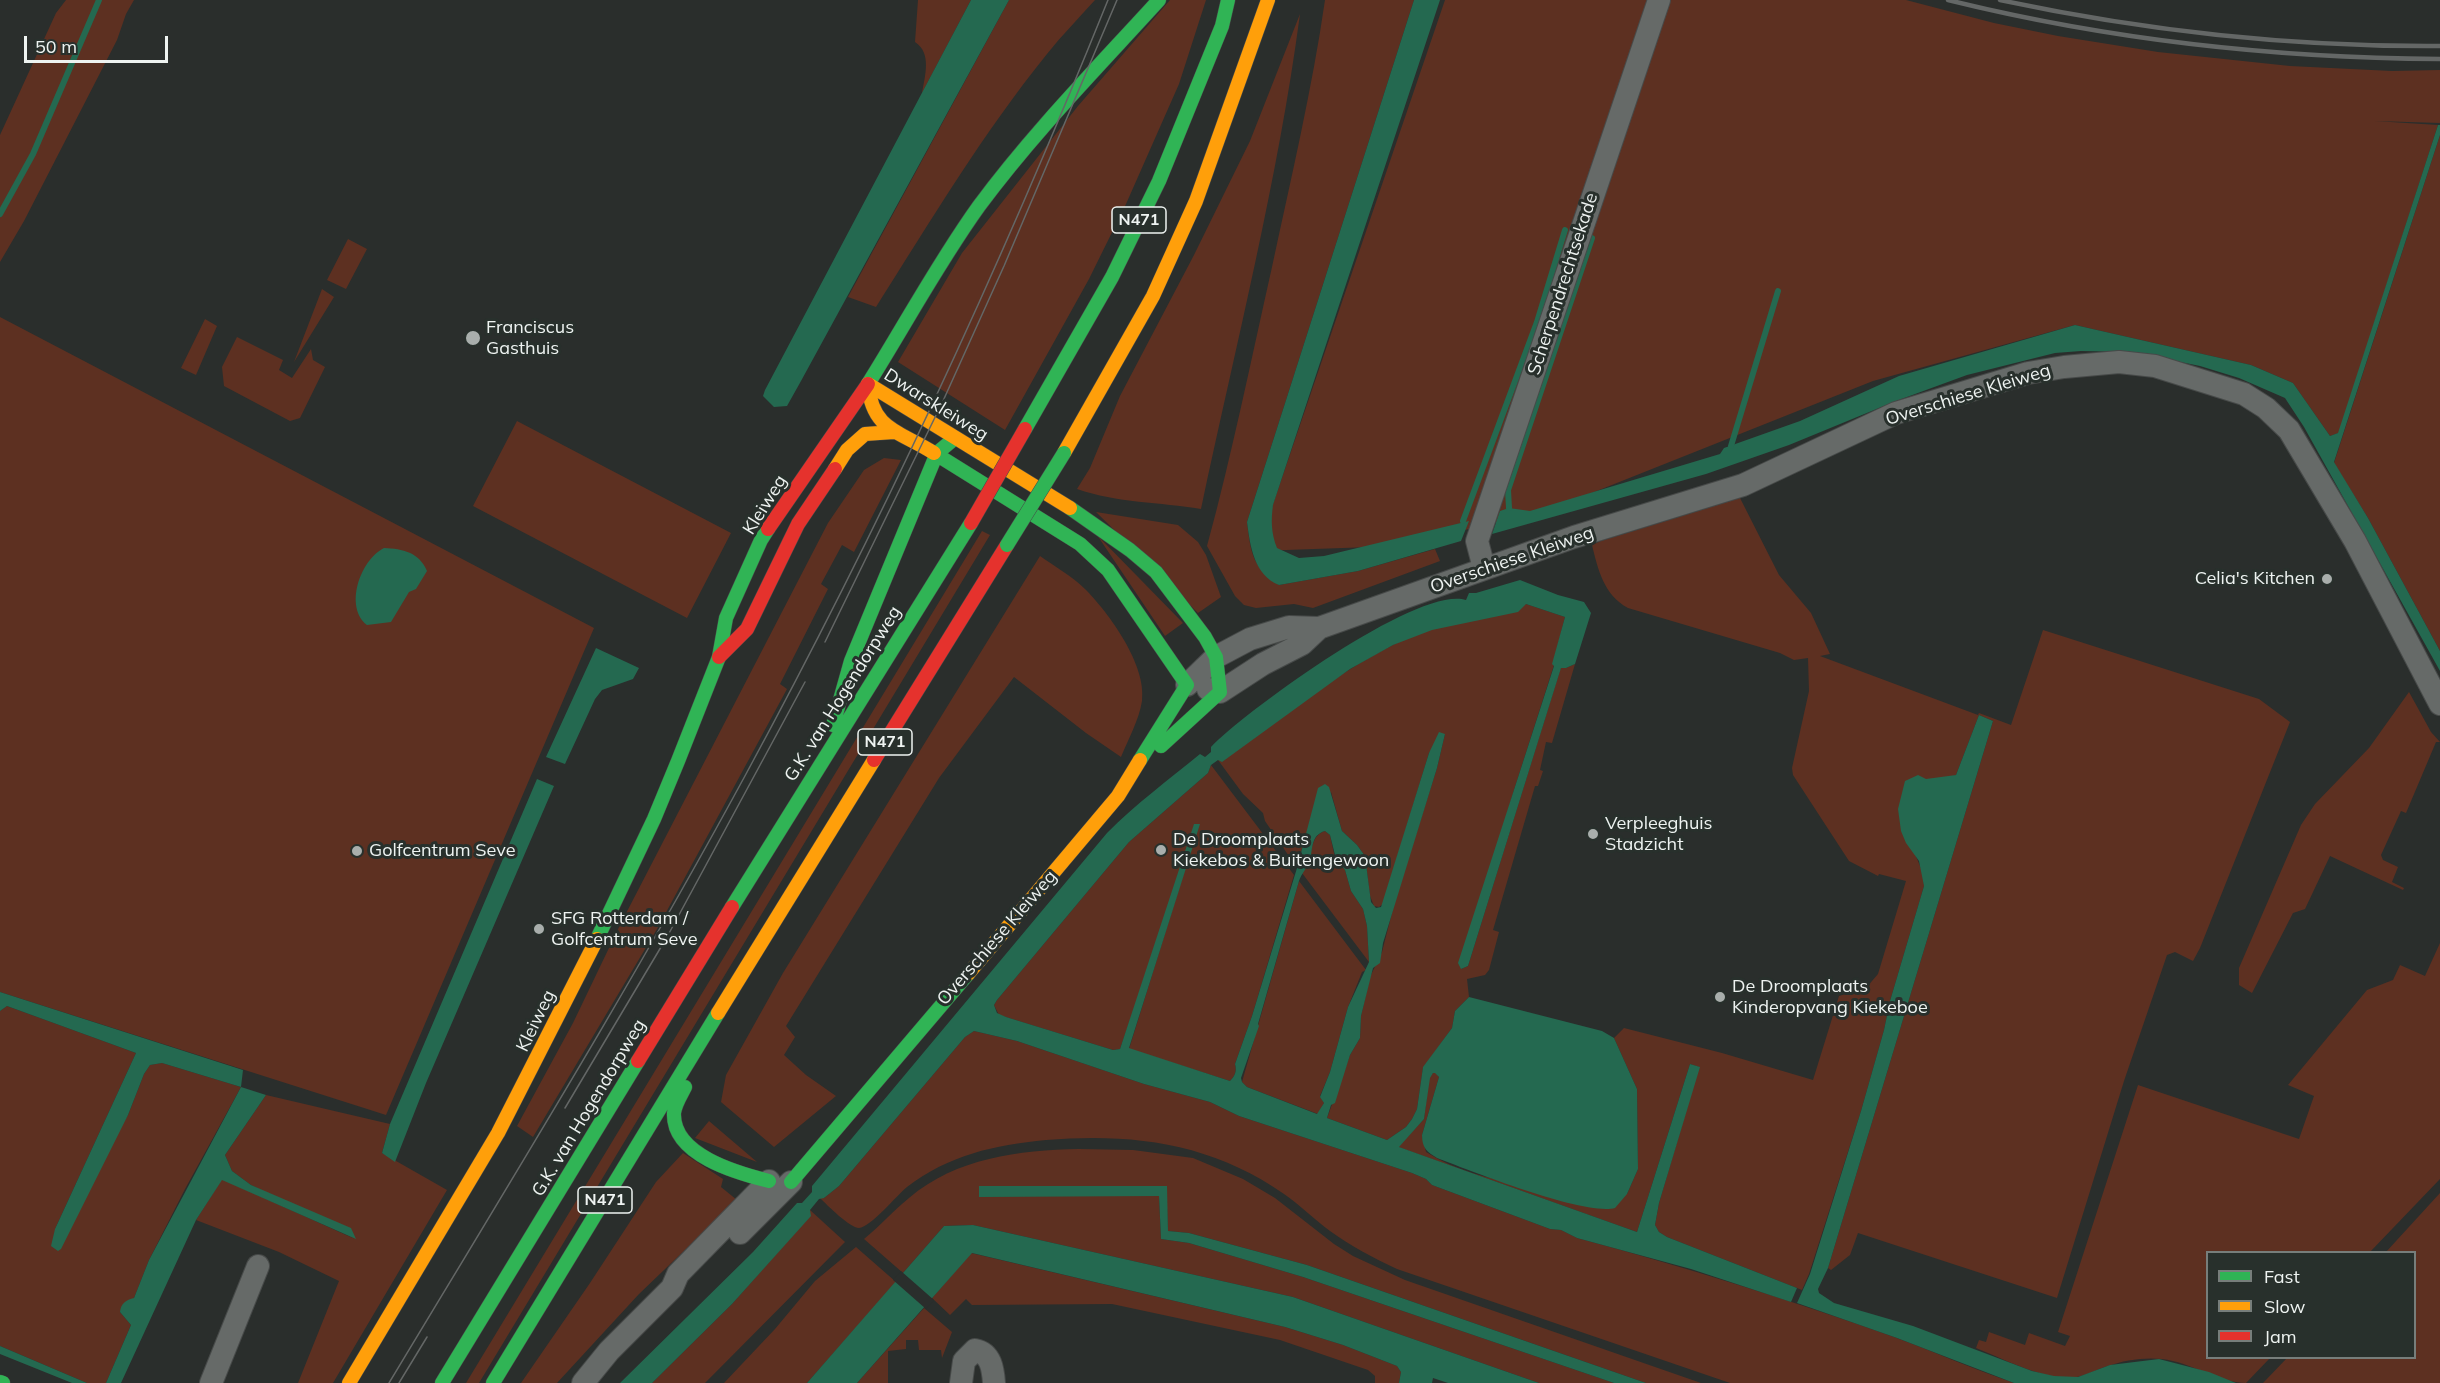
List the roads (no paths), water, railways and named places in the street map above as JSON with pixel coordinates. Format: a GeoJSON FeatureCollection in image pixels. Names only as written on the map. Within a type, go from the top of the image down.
{"type":"FeatureCollection","features":[{"type":"Feature","properties":{"kind":"main road","name":"Kleiweg"},"geometry":{"type":"LineString","coordinates":[[349,1383],[488,1151],[541,1052],[654,819],[719,657],[726,618],[761,540],[868,384],[994,186],[1036,135],[1159,0]]}},
{"type":"Feature","properties":{"kind":"main road","name":"G.K. van Hogendorpweg"},"geometry":{"type":"LineString","coordinates":[[442,1383],[826,753],[971,523],[1112,278],[1159,181],[1222,26],[1228,0]]}},
{"type":"Feature","properties":{"kind":"main road","name":"N471"},"geometry":{"type":"LineString","coordinates":[[493,1383],[769,929],[1064,453],[1153,296],[1200,190],[1268,0]]}},
{"type":"Feature","properties":{"kind":"main road","name":"Dwarskleiweg"},"geometry":{"type":"LineString","coordinates":[[868,384],[868,400],[872,411],[883,425],[937,453],[1080,544],[1108,570],[1187,685]]}},
{"type":"Feature","properties":{"kind":"main road","name":"Dwarskleiweg"},"geometry":{"type":"LineString","coordinates":[[868,384],[1074,511],[1130,550],[1156,572],[1190,616],[1216,657],[1220,692]]}},
{"type":"Feature","properties":{"kind":"main road","name":"Kleiweg"},"geometry":{"type":"LineString","coordinates":[[719,657],[747,629],[798,524],[847,450],[865,434],[894,432]]}},
{"type":"Feature","properties":{"kind":"main road"},"geometry":{"type":"LineString","coordinates":[[826,753],[850,661],[937,453],[955,438]]}},
{"type":"Feature","properties":{"kind":"main road","name":"Overschiese Kleiweg"},"geometry":{"type":"LineString","coordinates":[[781,1175],[824,1144],[854,1105],[1118,796],[1187,685]]}},
{"type":"Feature","properties":{"kind":"main road","name":"Overschiese Kleiweg"},"geometry":{"type":"LineString","coordinates":[[1135,770],[1220,692]]}},
{"type":"Feature","properties":{"kind":"main road"},"geometry":{"type":"LineString","coordinates":[[717,1017],[674,1112],[675,1128],[681,1138],[709,1160],[732,1172],[781,1175]]}},
{"type":"Feature","properties":{"kind":"street","name":"Scherpendrechtsekade"},"geometry":{"type":"LineString","coordinates":[[1484,568],[1477,541],[1659,0]]}},
{"type":"Feature","properties":{"kind":"street","name":"Overschiese Kleiweg"},"geometry":{"type":"LineString","coordinates":[[1187,685],[1216,657],[1250,639],[1289,627],[1319,628],[1574,537],[1743,485],[1896,413],[2028,373],[2119,362],[2155,366],[2244,394],[2266,408],[2289,430],[2355,542],[2440,704]]}},
{"type":"Feature","properties":{"kind":"street","name":"Overschiese Kleiweg"},"geometry":{"type":"LineString","coordinates":[[1220,692],[1263,664],[1302,644],[1319,628]]}},
{"type":"Feature","properties":{"kind":"street"},"geometry":{"type":"LineString","coordinates":[[1187,685],[1220,692]]}},
{"type":"Feature","properties":{"kind":"street","name":"Overschiese Kleiweg"},"geometry":{"type":"LineString","coordinates":[[583,1383],[609,1351],[672,1288],[678,1274],[781,1175]]}},
{"type":"Feature","properties":{"kind":"street"},"geometry":{"type":"LineString","coordinates":[[210,1383],[258,1266]]}},
{"type":"Feature","properties":{"kind":"street"},"geometry":{"type":"LineString","coordinates":[[961,1383],[964,1361],[975,1350],[981,1351],[992,1364],[994,1383]]}},
{"type":"Feature","properties":{"kind":"waterway"},"geometry":{"type":"LineString","coordinates":[[0,214],[33,154],[99,0]]}},
{"type":"Feature","properties":{"kind":"waterway"},"geometry":{"type":"LineString","coordinates":[[1463,521],[1537,322],[1565,230]]}},
{"type":"Feature","properties":{"kind":"waterway"},"geometry":{"type":"LineString","coordinates":[[1509,508],[1508,490],[1592,238]]}},
{"type":"Feature","properties":{"kind":"waterway"},"geometry":{"type":"LineString","coordinates":[[1731,446],[1778,291]]}},
{"type":"Feature","properties":{"kind":"tram line"},"geometry":{"type":"LineString","coordinates":[[389,1383],[571,1081],[660,928],[796,680],[845,585],[938,392],[1026,197],[1108,0]]}},
{"type":"Feature","properties":{"kind":"tram line"},"geometry":{"type":"LineString","coordinates":[[825,642],[943,401],[1004,266],[1117,0]]}},
{"type":"Feature","properties":{"kind":"tram line"},"geometry":{"type":"LineString","coordinates":[[565,1108],[667,937],[805,682]]}},
{"type":"Feature","properties":{"kind":"tram line"},"geometry":{"type":"LineString","coordinates":[[399,1383],[427,1337]]}},
{"type":"Feature","properties":{"kind":"railway"},"geometry":{"type":"LineString","coordinates":[[1948,0],[2070,26],[2192,44],[2315,55],[2440,59]]}},
{"type":"Feature","properties":{"kind":"railway"},"geometry":{"type":"LineString","coordinates":[[2000,0],[2109,20],[2219,35],[2329,44],[2440,46]]}},
{"type":"Feature","properties":{"kind":"place","name":"Franciscus Gasthuis"},"geometry":{"type":"Point","coordinates":[473,338]}},
{"type":"Feature","properties":{"kind":"place","name":"Celia's Kitchen"},"geometry":{"type":"Point","coordinates":[2327,579]}},
{"type":"Feature","properties":{"kind":"place","name":"Verpleeghuis Stadzicht"},"geometry":{"type":"Point","coordinates":[1593,834]}},
{"type":"Feature","properties":{"kind":"place","name":"De Droomplaats Kiekebos & Buitengewoon"},"geometry":{"type":"Point","coordinates":[1161,850]}},
{"type":"Feature","properties":{"kind":"place","name":"Golfcentrum Seve"},"geometry":{"type":"Point","coordinates":[357,851]}},
{"type":"Feature","properties":{"kind":"place","name":"SFG Rotterdam / Golfcentrum Seve"},"geometry":{"type":"Point","coordinates":[539,929]}},
{"type":"Feature","properties":{"kind":"place","name":"De Droomplaats Kinderopvang Kiekeboe"},"geometry":{"type":"Point","coordinates":[1720,997]}}]}
